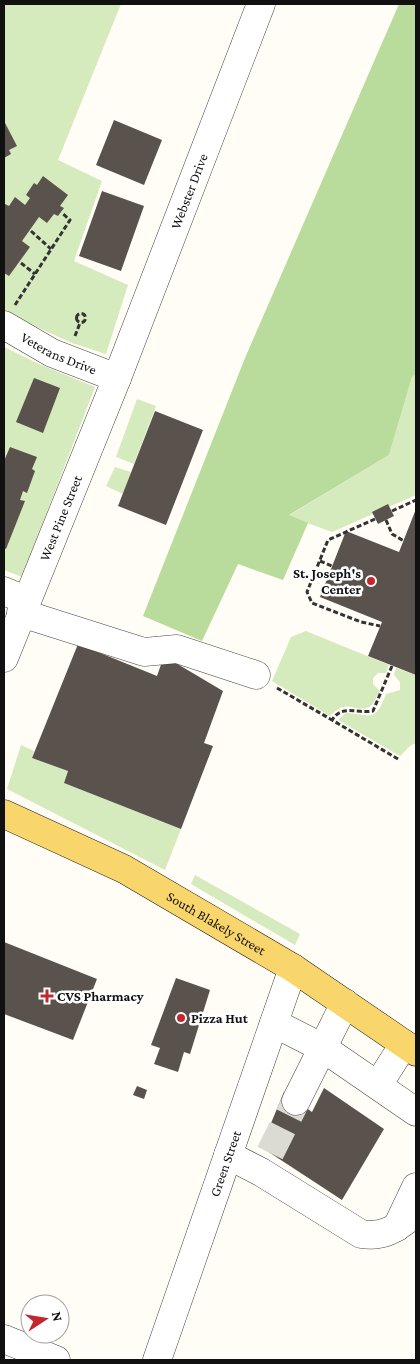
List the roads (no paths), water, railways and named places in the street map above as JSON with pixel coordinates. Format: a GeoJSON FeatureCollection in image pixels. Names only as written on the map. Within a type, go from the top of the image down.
{"type":"FeatureCollection","features":[{"type":"Feature","properties":{"kind":"main road","name":"South Blakely Street"},"geometry":{"type":"LineString","coordinates":[[4,814],[124,869],[293,968],[410,1048]]}},
{"type":"Feature","properties":{"kind":"street","name":"Webster Drive"},"geometry":{"type":"LineString","coordinates":[[117,378],[261,4]]}},
{"type":"Feature","properties":{"kind":"street","name":"Veterans Drive"},"geometry":{"type":"LineString","coordinates":[[9,316],[52,353],[117,378]]}},
{"type":"Feature","properties":{"kind":"street","name":"West Pine Street"},"geometry":{"type":"LineString","coordinates":[[4,658],[17,601],[117,378]]}},
{"type":"Feature","properties":{"kind":"street"},"geometry":{"type":"LineString","coordinates":[[17,601],[144,652],[177,649],[263,680]]}},
{"type":"Feature","properties":{"kind":"street","name":"Green Street"},"geometry":{"type":"LineString","coordinates":[[157,1360],[293,968]]}},
{"type":"Feature","properties":{"kind":"street"},"geometry":{"type":"LineString","coordinates":[[296,1101],[345,1003]]}},
{"type":"Feature","properties":{"kind":"street"},"geometry":{"type":"LineString","coordinates":[[274,1023],[323,1048],[416,1110]]}},
{"type":"Feature","properties":{"kind":"street"},"geometry":{"type":"LineString","coordinates":[[378,1085],[410,1048]]}},
{"type":"Feature","properties":{"kind":"street"},"geometry":{"type":"LineString","coordinates":[[228,1155],[266,1162],[361,1234],[376,1236],[410,1226],[416,1187]]}},
{"type":"Feature","properties":{"kind":"street"},"geometry":{"type":"LineString","coordinates":[[4,1339],[56,1360]]}},
{"type":"Feature","properties":{"kind":"tunnel"},"geometry":{"type":"LineString","coordinates":[[270,1153],[296,1101]]}},
{"type":"Feature","properties":{"kind":"place","name":"St. Joseph's Center"},"geometry":{"type":"Point","coordinates":[371,581]}},
{"type":"Feature","properties":{"kind":"place","name":"CVS Pharmacy"},"geometry":{"type":"Point","coordinates":[47,996]}},
{"type":"Feature","properties":{"kind":"place","name":"Pizza Hut"},"geometry":{"type":"Point","coordinates":[181,1018]}}]}
